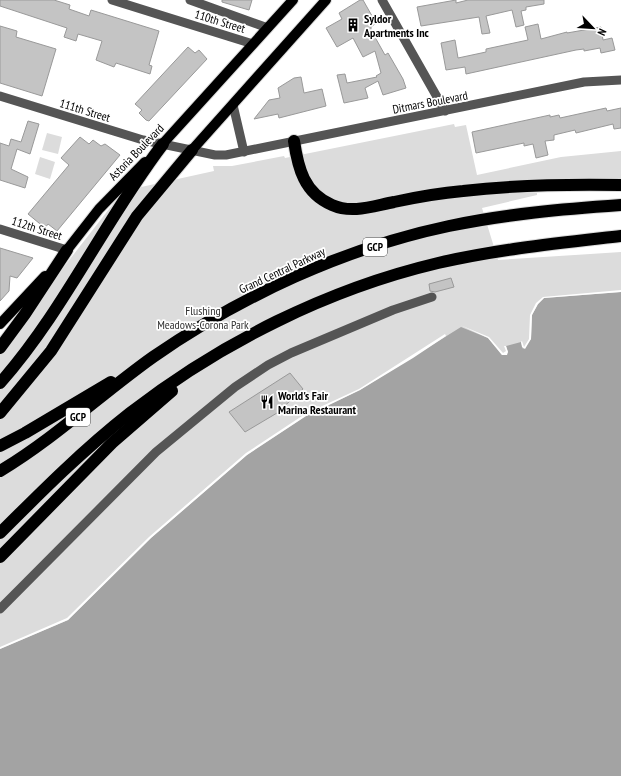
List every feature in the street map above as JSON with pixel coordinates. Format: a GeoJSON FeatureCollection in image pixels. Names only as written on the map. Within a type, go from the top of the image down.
{"type":"FeatureCollection","features":[{"type":"Feature","properties":{"kind":"highway"},"geometry":{"type":"LineString","coordinates":[[294,141],[299,170],[307,185],[325,201],[341,208],[356,209],[439,194],[496,188],[572,184],[621,185]]}},
{"type":"Feature","properties":{"kind":"highway"},"geometry":{"type":"LineString","coordinates":[[0,383],[43,326],[118,209],[163,144]]}},
{"type":"Feature","properties":{"kind":"highway"},"geometry":{"type":"LineString","coordinates":[[1,412],[51,351],[137,216],[192,150]]}},
{"type":"Feature","properties":{"kind":"highway","name":"Grand Central Parkway"},"geometry":{"type":"LineString","coordinates":[[0,471],[75,419],[152,358],[248,300],[309,271],[364,250],[431,230],[483,220],[539,212],[621,205]]}},
{"type":"Feature","properties":{"kind":"highway","name":"GCP"},"geometry":{"type":"LineString","coordinates":[[0,533],[90,447],[144,402],[216,355],[290,317],[343,293],[438,263],[506,250],[621,236]]}},
{"type":"Feature","properties":{"kind":"highway"},"geometry":{"type":"LineString","coordinates":[[0,348],[25,314],[67,250]]}},
{"type":"Feature","properties":{"kind":"highway","name":"GCP"},"geometry":{"type":"LineString","coordinates":[[0,558],[103,452],[158,403],[218,358],[290,317]]}},
{"type":"Feature","properties":{"kind":"highway"},"geometry":{"type":"LineString","coordinates":[[0,446],[32,429],[152,358]]}},
{"type":"Feature","properties":{"kind":"main road","name":"Astoria Boulevard"},"geometry":{"type":"LineString","coordinates":[[0,324],[67,250],[110,198],[163,144],[293,0]]}},
{"type":"Feature","properties":{"kind":"main road"},"geometry":{"type":"LineString","coordinates":[[192,150],[326,0]]}},
{"type":"Feature","properties":{"kind":"street","name":"110th Street"},"geometry":{"type":"LineString","coordinates":[[112,0],[253,44]]}},
{"type":"Feature","properties":{"kind":"street"},"geometry":{"type":"LineString","coordinates":[[190,0],[209,3],[268,28]]}},
{"type":"Feature","properties":{"kind":"street"},"geometry":{"type":"LineString","coordinates":[[382,0],[445,111]]}},
{"type":"Feature","properties":{"kind":"street","name":"Ditmars Boulevard"},"geometry":{"type":"LineString","coordinates":[[163,144],[221,156],[584,82],[621,80]]}},
{"type":"Feature","properties":{"kind":"street","name":"111th Street"},"geometry":{"type":"LineString","coordinates":[[0,96],[143,140],[163,144]]}},
{"type":"Feature","properties":{"kind":"street"},"geometry":{"type":"LineString","coordinates":[[232,105],[244,152]]}},
{"type":"Feature","properties":{"kind":"street","name":"112th Street"},"geometry":{"type":"LineString","coordinates":[[0,229],[67,250]]}},
{"type":"Feature","properties":{"kind":"street"},"geometry":{"type":"LineString","coordinates":[[0,609],[156,452],[235,387],[268,365],[291,353],[393,310],[432,297]]}},
{"type":"Feature","properties":{"kind":"green space","name":"Flushing Meadows-Corona Park"},"geometry":{"type":"Polygon","coordinates":[[[454,124],[455,127],[466,125],[477,175],[561,157],[621,151],[621,178],[546,181],[485,193],[537,193],[537,195],[482,208],[498,260],[621,252],[621,365],[0,685],[0,336],[42,295],[123,191],[214,171],[213,166],[232,166],[284,156],[285,158],[454,124]]]}},
{"type":"Feature","properties":{"kind":"green space"},"geometry":{"type":"Polygon","coordinates":[[[47,133],[62,137],[58,154],[42,150],[47,133]]]}},
{"type":"Feature","properties":{"kind":"green space"},"geometry":{"type":"Polygon","coordinates":[[[40,157],[55,162],[50,179],[35,174],[40,157]]]}},
{"type":"Feature","properties":{"kind":"shaded area"},"geometry":{"type":"Polygon","coordinates":[[[621,292],[621,776],[0,776],[0,649],[68,620],[151,538],[247,455],[306,416],[360,390],[461,327],[488,338],[502,355],[508,352],[506,346],[521,342],[523,349],[531,339],[532,315],[538,304],[544,298],[621,292]]]}},
{"type":"Feature","properties":{"kind":"pier"},"geometry":{"type":"Polygon","coordinates":[[[621,290],[621,292],[544,298],[538,304],[532,315],[531,339],[525,349],[522,347],[521,342],[522,341],[524,347],[529,339],[530,315],[536,303],[543,297],[621,290]]]}},
{"type":"Feature","properties":{"kind":"pier"},"geometry":{"type":"Polygon","coordinates":[[[460,325],[489,337],[503,353],[506,351],[504,346],[506,346],[508,352],[507,355],[502,355],[488,338],[460,325]]]}},
{"type":"Feature","properties":{"kind":"pier"},"geometry":{"type":"Polygon","coordinates":[[[445,334],[446,336],[413,358],[360,390],[306,416],[247,455],[151,538],[68,620],[0,649],[0,647],[67,618],[149,537],[246,453],[305,414],[359,389],[445,334]]]}},
{"type":"Feature","properties":{"kind":"building"},"geometry":{"type":"Polygon","coordinates":[[[0,0],[54,0],[70,5],[69,9],[89,16],[91,10],[159,31],[149,65],[152,66],[150,74],[116,63],[114,67],[96,60],[102,41],[78,34],[76,41],[64,37],[67,28],[0,6],[0,0]]]}},
{"type":"Feature","properties":{"kind":"building"},"geometry":{"type":"Polygon","coordinates":[[[222,0],[252,0],[249,10],[222,2],[222,0]]]}},
{"type":"Feature","properties":{"kind":"building"},"geometry":{"type":"Polygon","coordinates":[[[360,0],[363,0],[376,23],[371,27],[371,30],[385,55],[388,53],[403,79],[406,88],[383,95],[378,81],[365,88],[368,98],[344,103],[337,75],[345,74],[347,83],[377,77],[376,76],[381,73],[375,51],[363,57],[353,38],[337,47],[326,28],[342,19],[339,13],[360,0]]]}},
{"type":"Feature","properties":{"kind":"building"},"geometry":{"type":"Polygon","coordinates":[[[456,0],[456,3],[468,0],[544,0],[544,4],[526,7],[526,10],[521,11],[524,25],[516,27],[512,10],[486,16],[490,33],[482,34],[479,17],[421,26],[417,7],[456,0]]]}},
{"type":"Feature","properties":{"kind":"building"},"geometry":{"type":"Polygon","coordinates":[[[538,24],[541,39],[567,32],[601,27],[603,40],[612,38],[615,50],[601,53],[600,48],[584,51],[584,49],[576,50],[466,74],[465,67],[446,70],[441,43],[455,40],[458,58],[486,52],[486,49],[528,40],[525,27],[538,24]]]}},
{"type":"Feature","properties":{"kind":"building"},"geometry":{"type":"Polygon","coordinates":[[[0,26],[17,31],[16,37],[56,49],[42,96],[0,83],[0,26]]]}},
{"type":"Feature","properties":{"kind":"building"},"geometry":{"type":"Polygon","coordinates":[[[188,47],[195,53],[199,50],[207,59],[149,121],[146,120],[139,113],[142,110],[135,104],[188,47]]]}},
{"type":"Feature","properties":{"kind":"building"},"geometry":{"type":"Polygon","coordinates":[[[301,77],[304,93],[322,89],[326,106],[279,118],[278,114],[254,119],[269,100],[280,98],[278,88],[294,78],[301,77]]]}},
{"type":"Feature","properties":{"kind":"building"},"geometry":{"type":"Polygon","coordinates":[[[606,108],[607,111],[621,108],[621,128],[614,129],[613,124],[576,133],[575,130],[554,135],[554,140],[545,141],[548,155],[536,158],[533,144],[524,146],[524,143],[476,153],[472,132],[550,115],[550,117],[559,115],[560,118],[606,108]]]}},
{"type":"Feature","properties":{"kind":"building"},"geometry":{"type":"Polygon","coordinates":[[[28,121],[39,124],[30,154],[17,149],[11,169],[28,177],[25,188],[0,180],[0,143],[9,146],[11,139],[21,142],[28,121]]]}},
{"type":"Feature","properties":{"kind":"building"},"geometry":{"type":"Polygon","coordinates":[[[80,137],[89,144],[93,140],[101,146],[105,144],[120,155],[57,231],[48,224],[45,228],[28,214],[69,165],[61,158],[80,137]]]}},
{"type":"Feature","properties":{"kind":"building"},"geometry":{"type":"Polygon","coordinates":[[[0,248],[33,258],[17,278],[10,276],[9,291],[0,301],[0,248]]]}},
{"type":"Feature","properties":{"kind":"building"},"geometry":{"type":"Polygon","coordinates":[[[451,278],[454,287],[435,292],[430,291],[429,284],[451,278]]]}},
{"type":"Feature","properties":{"kind":"building","name":"World's Fair Marina Restaurant"},"geometry":{"type":"Polygon","coordinates":[[[290,373],[303,389],[277,413],[245,432],[229,412],[290,373]]]}},
{"type":"Feature","properties":{"kind":"place","name":"Syldor Apartments Inc"},"geometry":{"type":"Point","coordinates":[353,25]}},
{"type":"Feature","properties":{"kind":"place","name":"World's Fair Marina Restaurant"},"geometry":{"type":"Point","coordinates":[267,402]}}]}
